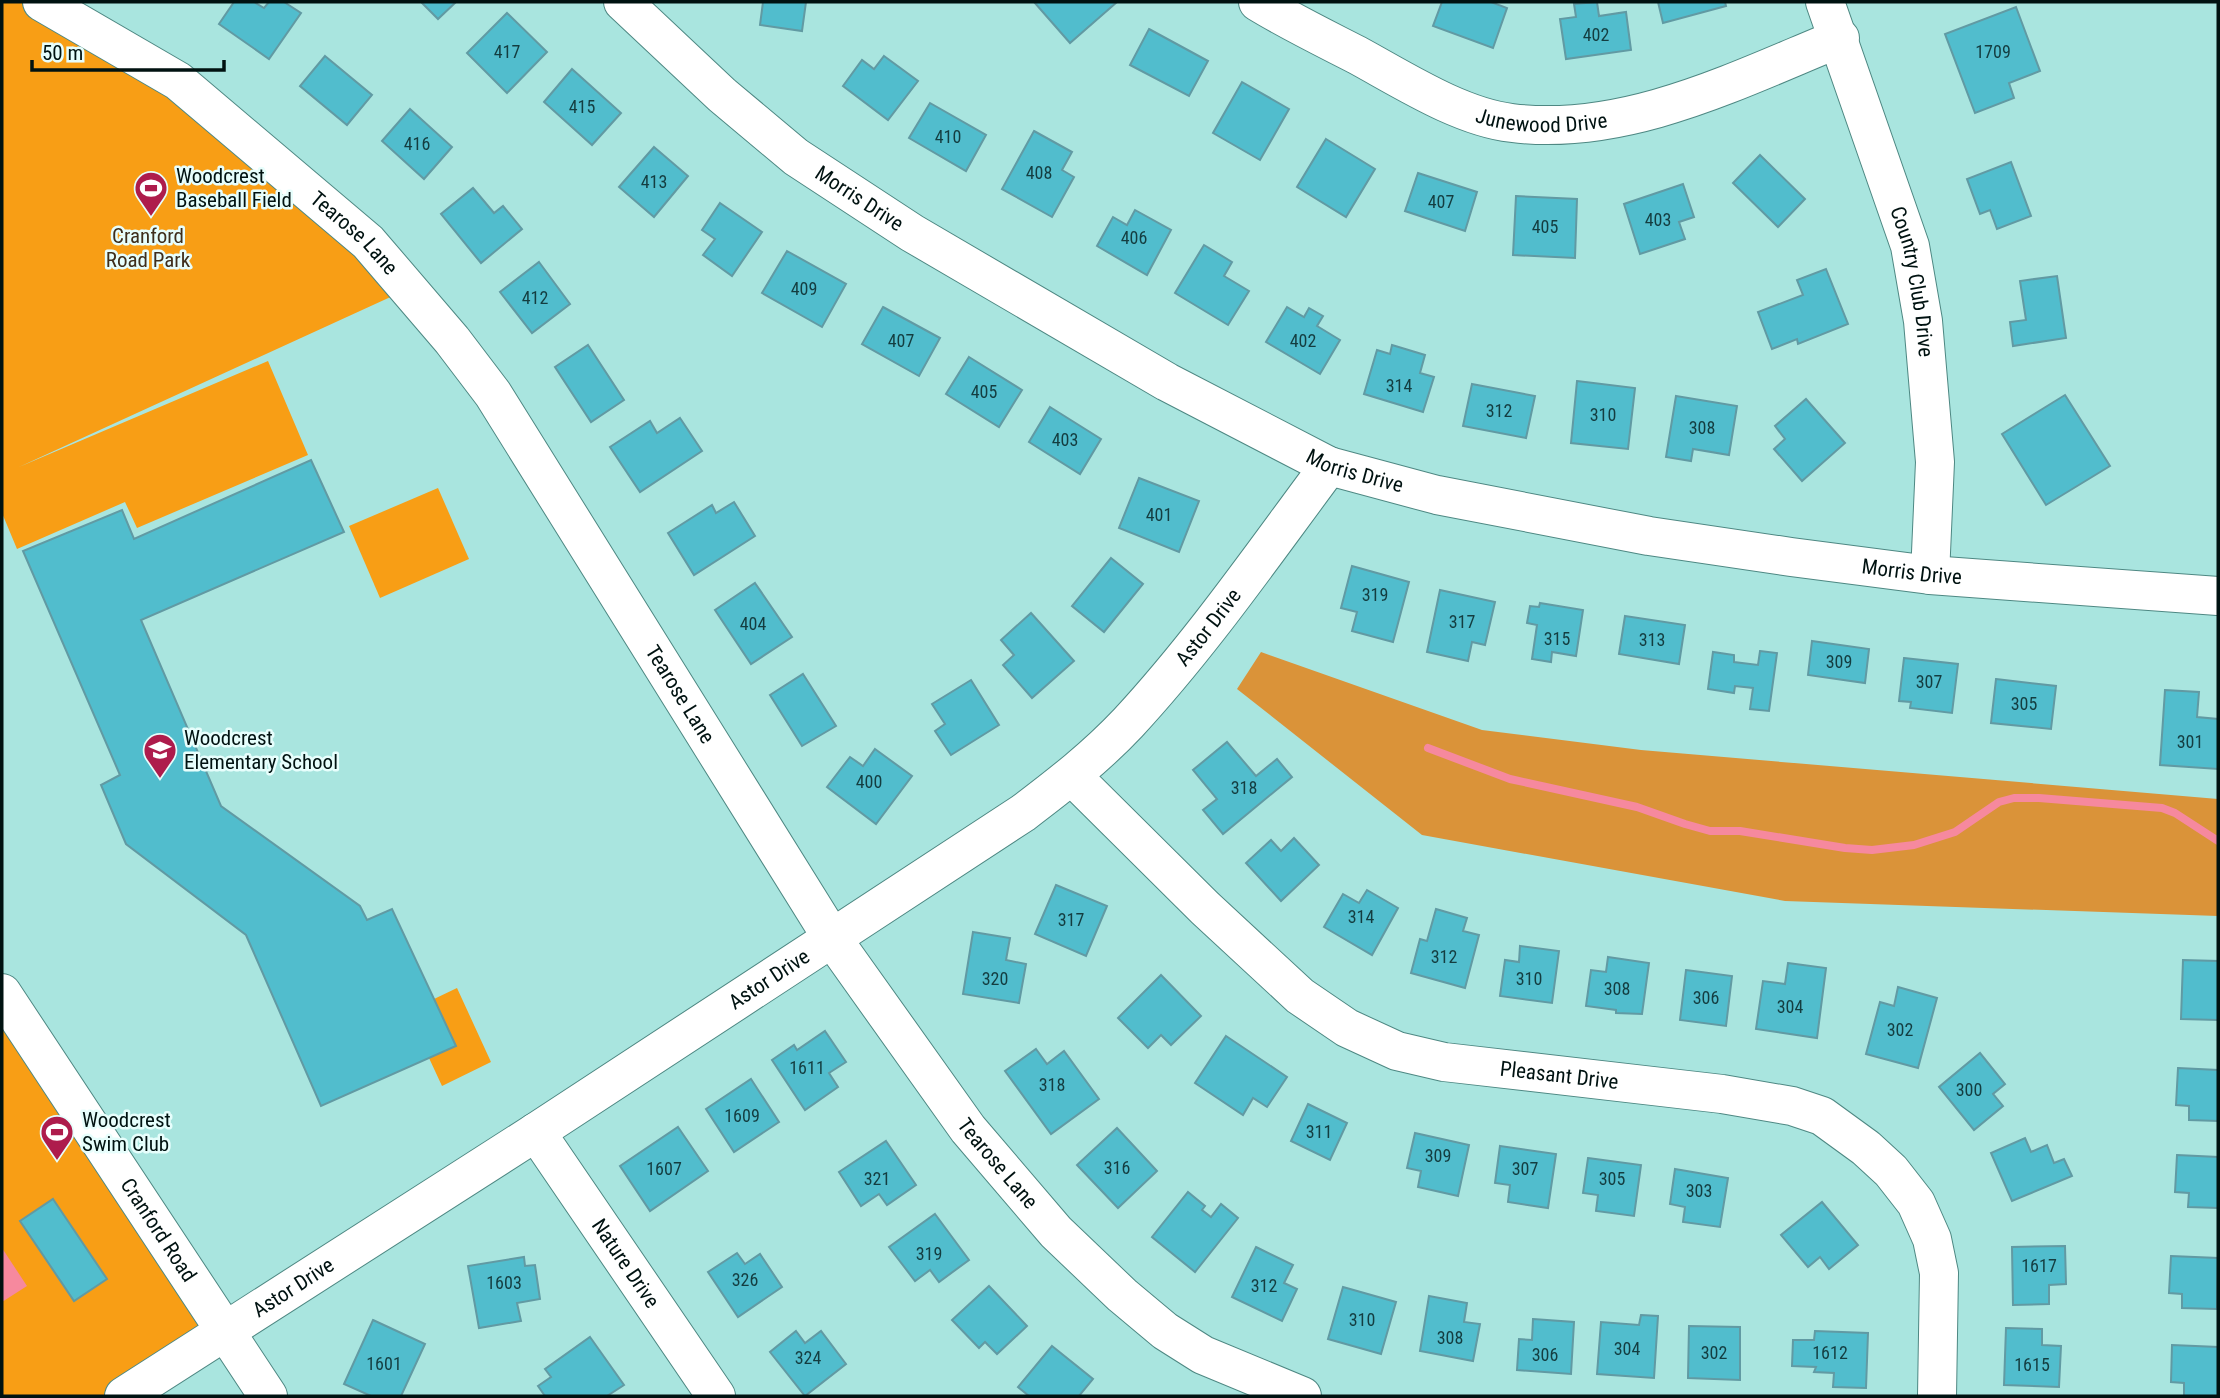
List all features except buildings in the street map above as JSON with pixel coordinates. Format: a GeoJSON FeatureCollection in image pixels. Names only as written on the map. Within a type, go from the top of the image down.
{"type":"FeatureCollection","features":[{"type":"Feature","properties":{"kind":"street","name":"Tearose Lane"},"geometry":{"type":"LineString","coordinates":[[41,2],[178,81],[368,242],[493,394],[832,938],[968,1129],[1056,1232],[1122,1295],[1165,1331],[1203,1355],[1302,1396]]}},
{"type":"Feature","properties":{"kind":"street","name":"Junewood Drive"},"geometry":{"type":"LineString","coordinates":[[1258,2],[1431,95],[1474,113],[1511,123],[1559,124],[1594,121],[1656,108],[1713,90],[1840,38]]}},
{"type":"Feature","properties":{"kind":"street","name":"Country Club Drive"},"geometry":{"type":"LineString","coordinates":[[1825,2],[1840,38],[1910,246],[1923,321],[1934,462],[1930,575]]}},
{"type":"Feature","properties":{"kind":"street","name":"Morris Drive"},"geometry":{"type":"LineString","coordinates":[[628,3],[722,95],[796,157],[912,233],[1167,382],[1329,466],[1437,495],[1649,536],[1791,557],[1930,575],[2218,596]]}},
{"type":"Feature","properties":{"kind":"street","name":"Astor Drive"},"geometry":{"type":"LineString","coordinates":[[124,1396],[536,1132],[1023,813],[1072,776],[1127,724],[1195,646],[1329,466]]}},
{"type":"Feature","properties":{"kind":"street","name":"Pleasant Drive"},"geometry":{"type":"LineString","coordinates":[[1072,776],[1205,908],[1300,996],[1360,1034],[1397,1051],[1444,1062],[1722,1094],[1792,1106],[1822,1116],[1866,1148],[1891,1171],[1916,1203],[1932,1239],[1939,1273],[1937,1396]]}},
{"type":"Feature","properties":{"kind":"street","name":"Cranford Road"},"geometry":{"type":"LineString","coordinates":[[2,993],[268,1396]]}},
{"type":"Feature","properties":{"kind":"street","name":"Nature Drive"},"geometry":{"type":"LineString","coordinates":[[536,1132],[716,1396]]}},
{"type":"Feature","properties":{"kind":"green space","name":"Cranford Road Park"},"geometry":{"type":"Polygon","coordinates":[[[2,2],[42,2],[80,22],[408,289],[19,467],[268,361],[308,455],[137,528],[125,502],[17,549],[2,513],[2,2]]]}},
{"type":"Feature","properties":{"kind":"green space"},"geometry":{"type":"Polygon","coordinates":[[[438,488],[469,559],[380,598],[349,526],[438,488]]]}},
{"type":"Feature","properties":{"kind":"green space"},"geometry":{"type":"Polygon","coordinates":[[[457,988],[491,1062],[442,1086],[429,1058],[456,1046],[434,999],[457,988]]]}},
{"type":"Feature","properties":{"kind":"green space","name":"Woodcrest Swim Club"},"geometry":{"type":"Polygon","coordinates":[[[2,993],[224,1331],[124,1396],[2,1396],[2,993]]]}},
{"type":"Feature","properties":{"kind":"shaded area"},"geometry":{"type":"Polygon","coordinates":[[[1261,652],[1482,730],[1641,750],[2218,799],[2218,916],[1785,901],[1422,835],[1237,689],[1261,652]]]}},
{"type":"Feature","properties":{"kind":"shaded area"},"geometry":{"type":"Polygon","coordinates":[[[2,1248],[27,1286],[2,1302],[2,1248]]]}},
{"type":"Feature","properties":{"kind":"waterway"},"geometry":{"type":"LineString","coordinates":[[1428,748],[1510,779],[1637,807],[1710,831],[1740,831],[1845,848],[1872,850],[1914,845],[1955,832],[1999,802],[2014,798],[2162,808],[2175,813],[2218,841]]}},
{"type":"Feature","properties":{"kind":"place","name":"Woodcrest Baseball Field"},"geometry":{"type":"Point","coordinates":[151,218]}},
{"type":"Feature","properties":{"kind":"place","name":"Woodcrest Elementary School"},"geometry":{"type":"Point","coordinates":[160,780]}},
{"type":"Feature","properties":{"kind":"place","name":"Woodcrest Swim Club"},"geometry":{"type":"Point","coordinates":[57,1162]}}]}
